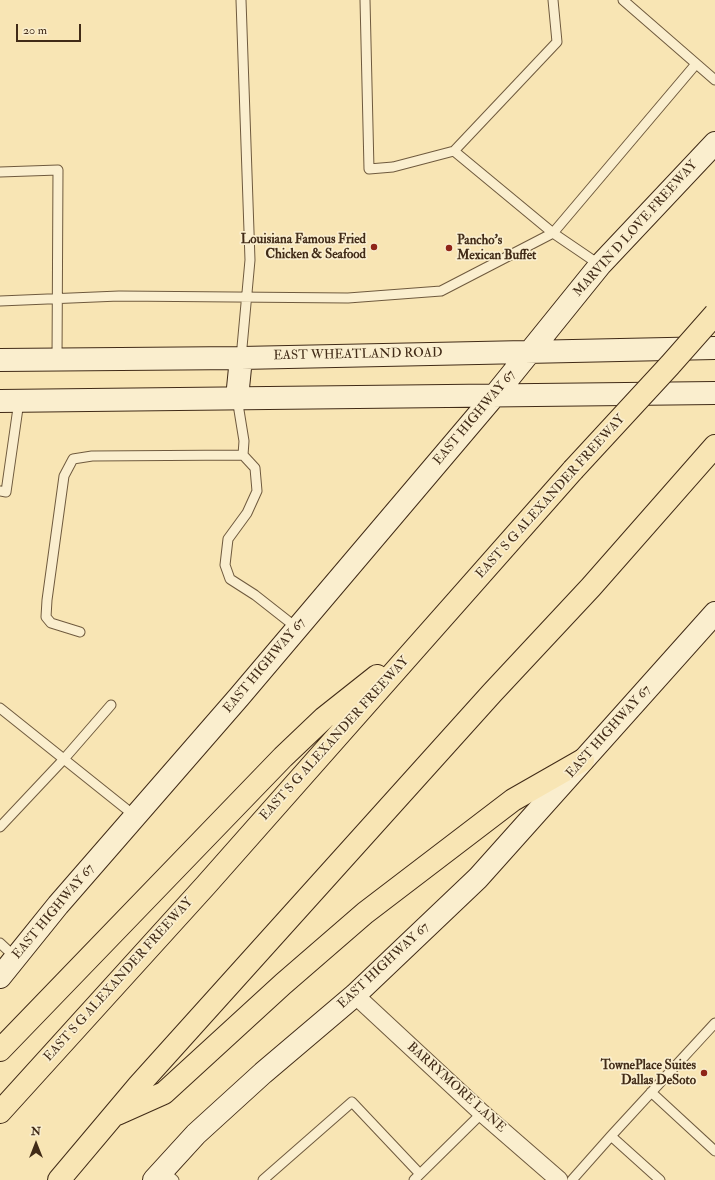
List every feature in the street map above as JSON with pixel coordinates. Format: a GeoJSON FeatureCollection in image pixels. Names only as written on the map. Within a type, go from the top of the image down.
{"type":"FeatureCollection","features":[{"type":"Feature","properties":{"kind":"highway","name":"EAST S G ALEXANDER FREEWAY"},"geometry":{"type":"LineString","coordinates":[[0,1112],[206,885],[573,470],[715,314]]}},
{"type":"Feature","properties":{"kind":"highway"},"geometry":{"type":"LineString","coordinates":[[59,1180],[139,1085],[460,729],[591,587],[715,446]]}},
{"type":"Feature","properties":{"kind":"highway"},"geometry":{"type":"LineString","coordinates":[[0,1050],[283,757],[324,718],[425,638]]}},
{"type":"Feature","properties":{"kind":"highway"},"geometry":{"type":"LineString","coordinates":[[113,1117],[164,1093],[283,984],[366,913],[513,800],[583,760]]}},
{"type":"Feature","properties":{"kind":"main road","name":"MARVIN D LOVE FREEWAY"},"geometry":{"type":"LineString","coordinates":[[529,353],[600,265],[715,143]]}},
{"type":"Feature","properties":{"kind":"main road","name":"EAST WHEATLAND ROAD"},"geometry":{"type":"LineString","coordinates":[[0,360],[241,358],[715,348]]}},
{"type":"Feature","properties":{"kind":"main road","name":"EAST HIGHWAY 67"},"geometry":{"type":"LineString","coordinates":[[0,977],[58,905],[239,697],[529,353]]}},
{"type":"Feature","properties":{"kind":"main road"},"geometry":{"type":"LineString","coordinates":[[237,398],[241,358]]}},
{"type":"Feature","properties":{"kind":"main road"},"geometry":{"type":"LineString","coordinates":[[10,401],[715,393]]}},
{"type":"Feature","properties":{"kind":"main road","name":"EAST HIGHWAY 67"},"geometry":{"type":"LineString","coordinates":[[163,1177],[196,1134],[263,1073],[355,995],[478,878],[715,613]]}},
{"type":"Feature","properties":{"kind":"street","name":"BARRYMORE LANE"},"geometry":{"type":"LineString","coordinates":[[355,995],[482,1113],[559,1180]]}},
{"type":"Feature","properties":{"kind":"lane"},"geometry":{"type":"LineString","coordinates":[[241,0],[250,260],[241,358]]}},
{"type":"Feature","properties":{"kind":"lane"},"geometry":{"type":"LineString","coordinates":[[365,0],[370,169],[393,168],[454,151],[558,42],[553,0]]}},
{"type":"Feature","properties":{"kind":"lane"},"geometry":{"type":"LineString","coordinates":[[623,0],[715,80]]}},
{"type":"Feature","properties":{"kind":"lane"},"geometry":{"type":"LineString","coordinates":[[0,301],[119,296],[348,298],[442,291],[553,233],[696,64]]}},
{"type":"Feature","properties":{"kind":"lane"},"geometry":{"type":"LineString","coordinates":[[454,151],[553,233],[600,265]]}},
{"type":"Feature","properties":{"kind":"lane"},"geometry":{"type":"LineString","coordinates":[[0,172],[58,170],[57,359]]}},
{"type":"Feature","properties":{"kind":"lane"},"geometry":{"type":"LineString","coordinates":[[237,398],[244,441],[243,455],[255,468],[257,491],[247,514],[228,539],[225,565],[230,579],[255,595],[297,628]]}},
{"type":"Feature","properties":{"kind":"lane"},"geometry":{"type":"LineString","coordinates":[[0,491],[6,492],[10,401]]}},
{"type":"Feature","properties":{"kind":"lane"},"geometry":{"type":"LineString","coordinates":[[80,632],[50,623],[46,617],[46,600],[64,476],[73,459],[92,456],[243,455]]}},
{"type":"Feature","properties":{"kind":"lane"},"geometry":{"type":"LineString","coordinates":[[0,827],[64,759],[111,705]]}},
{"type":"Feature","properties":{"kind":"lane"},"geometry":{"type":"LineString","coordinates":[[0,708],[135,816]]}},
{"type":"Feature","properties":{"kind":"lane"},"geometry":{"type":"LineString","coordinates":[[0,943],[16,958]]}},
{"type":"Feature","properties":{"kind":"lane"},"geometry":{"type":"LineString","coordinates":[[572,1180],[715,1023]]}},
{"type":"Feature","properties":{"kind":"lane"},"geometry":{"type":"LineString","coordinates":[[651,1092],[715,1151]]}},
{"type":"Feature","properties":{"kind":"lane"},"geometry":{"type":"LineString","coordinates":[[263,1180],[352,1102],[417,1177],[482,1113]]}},
{"type":"Feature","properties":{"kind":"lane"},"geometry":{"type":"LineString","coordinates":[[611,1136],[660,1180]]}},
{"type":"Feature","properties":{"kind":"place","name":"Louisiana Famous Fried Chicken & Seafood"},"geometry":{"type":"Point","coordinates":[374,247]}},
{"type":"Feature","properties":{"kind":"place","name":"Pancho's Mexican Buffet"},"geometry":{"type":"Point","coordinates":[449,248]}},
{"type":"Feature","properties":{"kind":"place","name":"TownePlace Suites Dallas DeSoto"},"geometry":{"type":"Point","coordinates":[704,1073]}}]}
